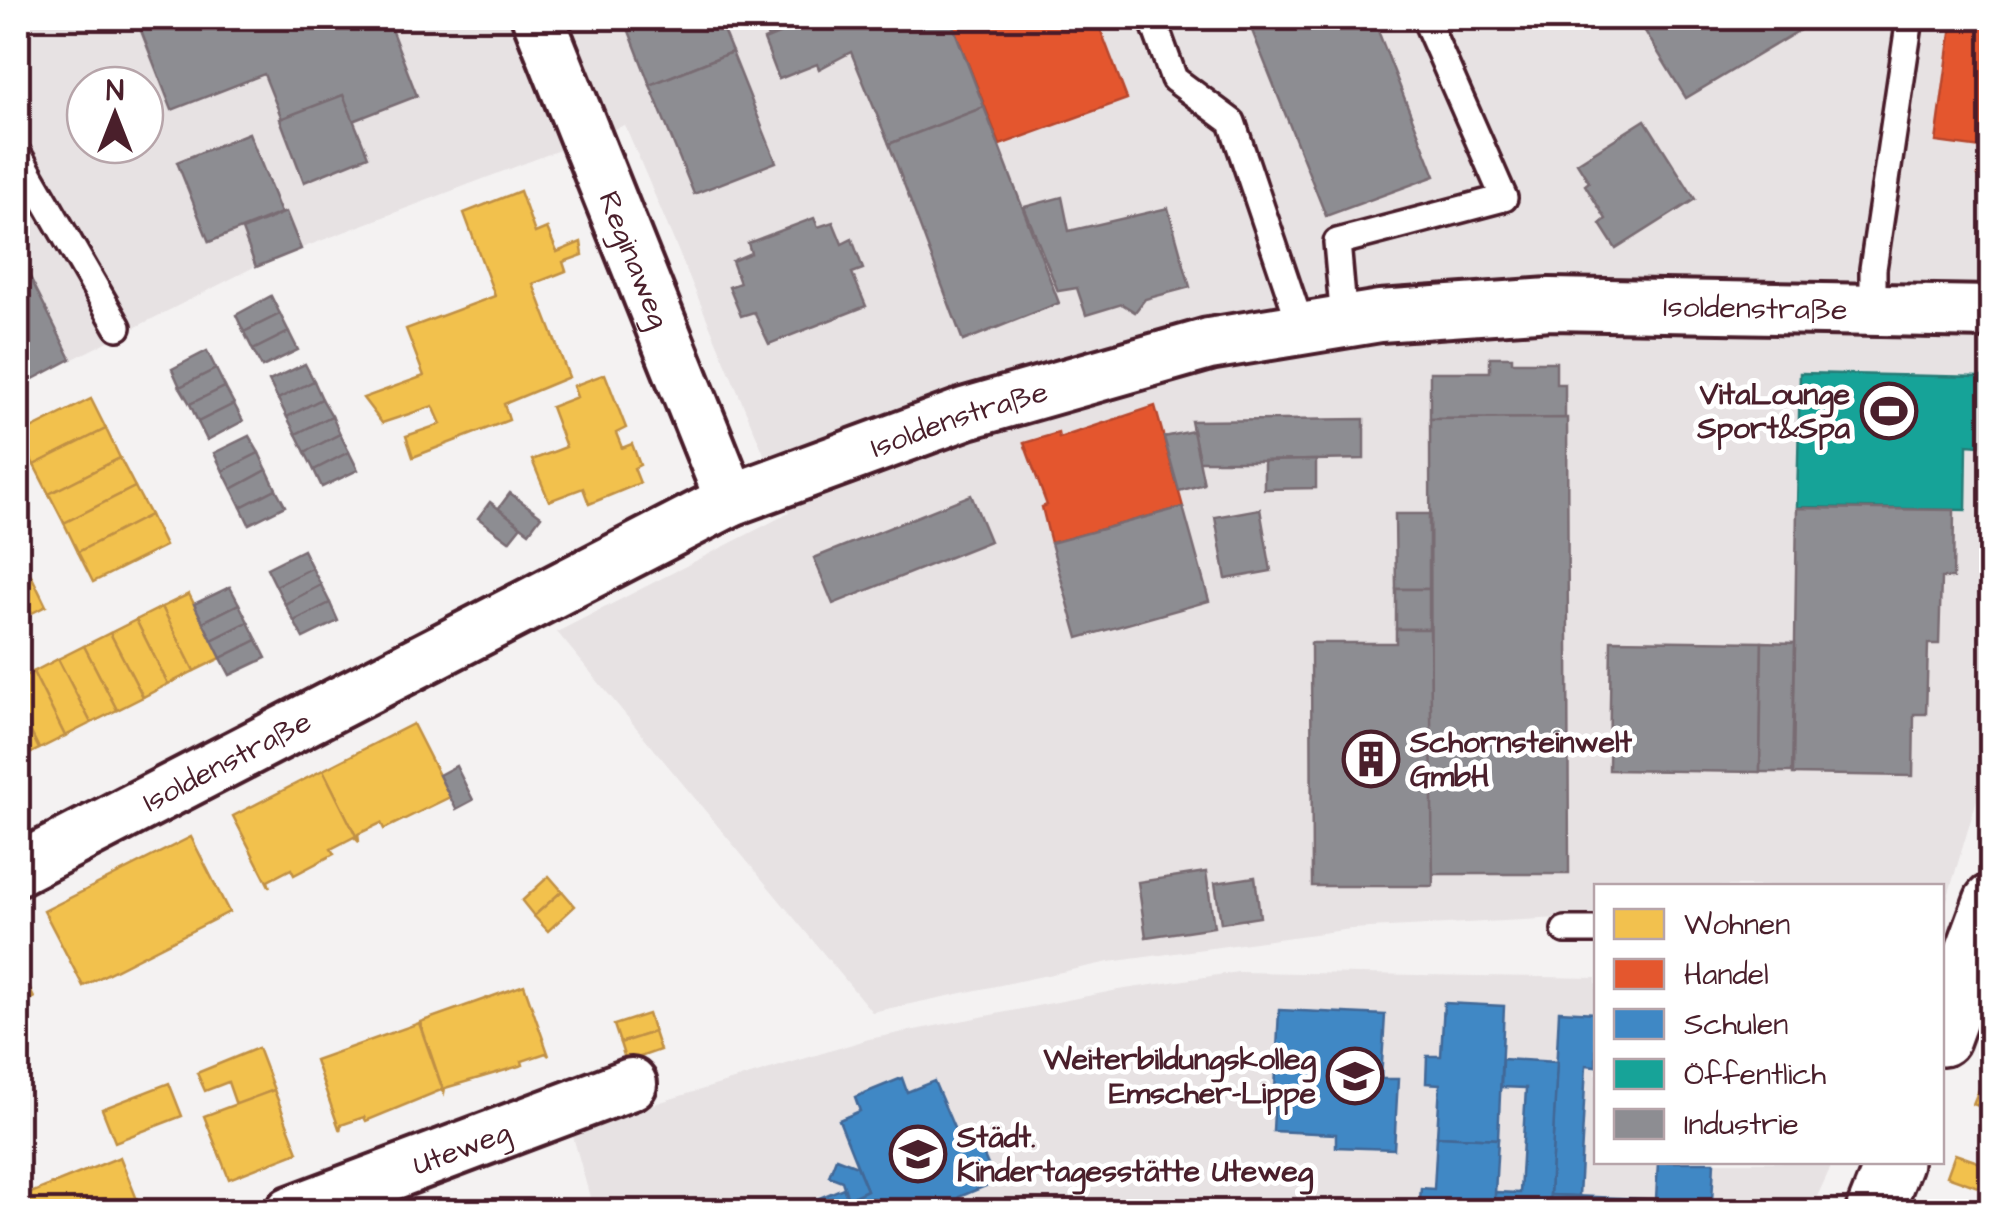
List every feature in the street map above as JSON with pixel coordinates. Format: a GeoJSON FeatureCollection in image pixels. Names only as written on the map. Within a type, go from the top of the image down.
{"type":"FeatureCollection","features":[{"type":"Feature","properties":{"kind":"street","name":"Reginaweg"},"geometry":{"type":"LineString","coordinates":[[538,18],[731,500]]}},
{"type":"Feature","properties":{"kind":"street","name":"Isoldenstraße"},"geometry":{"type":"LineString","coordinates":[[18,869],[731,500],[968,412],[1210,344],[1323,326],[1550,304],[1992,312]]}},
{"type":"Feature","properties":{"kind":"street"},"geometry":{"type":"LineString","coordinates":[[1944,1030],[1971,925]]}},
{"type":"Feature","properties":{"kind":"street","name":"Uteweg"},"geometry":{"type":"LineString","coordinates":[[291,1212],[631,1084]]}},
{"type":"Feature","properties":{"kind":"street"},"geometry":{"type":"LineString","coordinates":[[1874,1212],[1893,1164]]}},
{"type":"Feature","properties":{"kind":"lane"},"geometry":{"type":"LineString","coordinates":[[1152,18],[1174,79],[1232,122],[1323,326]]}},
{"type":"Feature","properties":{"kind":"lane"},"geometry":{"type":"LineString","coordinates":[[1323,326],[1337,242],[1504,198],[1425,18]]}},
{"type":"Feature","properties":{"kind":"lane"},"geometry":{"type":"LineString","coordinates":[[1873,310],[1872,269],[1910,18]]}},
{"type":"Feature","properties":{"kind":"lane"},"geometry":{"type":"LineString","coordinates":[[18,154],[118,327]]}},
{"type":"Feature","properties":{"kind":"lane"},"geometry":{"type":"LineString","coordinates":[[1564,930],[1594,930]]}},
{"type":"Feature","properties":{"kind":"shaded area"},"geometry":{"type":"Polygon","coordinates":[[[18,18],[1991,18],[1991,753],[1944,909],[1944,884],[1594,884],[1594,916],[1351,929],[1109,962],[872,1012],[557,632],[789,513],[625,125],[260,264],[18,387],[18,18]]]}},
{"type":"Feature","properties":{"kind":"shaded area"},"geometry":{"type":"Polygon","coordinates":[[[1238,972],[1594,978],[1594,1164],[1832,1164],[1810,1212],[594,1212],[571,1129],[869,1039],[1118,990],[1238,972]]]}},
{"type":"Feature","properties":{"kind":"building: Wohnen"},"geometry":{"type":"Polygon","coordinates":[[[520,191],[535,233],[547,228],[557,252],[581,242],[583,255],[563,262],[566,271],[533,284],[569,377],[504,404],[509,420],[413,457],[406,436],[441,424],[433,406],[382,423],[363,398],[424,376],[406,329],[495,296],[464,213],[520,191]]]}},
{"type":"Feature","properties":{"kind":"building: Wohnen"},"geometry":{"type":"Polygon","coordinates":[[[605,374],[626,428],[616,433],[622,448],[632,444],[640,465],[634,468],[640,483],[589,504],[583,488],[549,501],[532,460],[566,447],[551,407],[577,397],[573,386],[605,374]]]}},
{"type":"Feature","properties":{"kind":"building: Wohnen"},"geometry":{"type":"Polygon","coordinates":[[[91,399],[106,429],[34,465],[19,435],[91,399]]]}},
{"type":"Feature","properties":{"kind":"building: Wohnen"},"geometry":{"type":"Polygon","coordinates":[[[106,429],[120,458],[49,494],[34,465],[106,429]]]}},
{"type":"Feature","properties":{"kind":"building: Wohnen"},"geometry":{"type":"Polygon","coordinates":[[[120,458],[135,487],[64,523],[49,494],[120,458]]]}},
{"type":"Feature","properties":{"kind":"building: Wohnen"},"geometry":{"type":"Polygon","coordinates":[[[135,487],[150,515],[78,552],[64,523],[135,487]]]}},
{"type":"Feature","properties":{"kind":"building: Wohnen"},"geometry":{"type":"Polygon","coordinates":[[[150,515],[165,546],[93,582],[78,552],[150,515]]]}},
{"type":"Feature","properties":{"kind":"building: Wohnen"},"geometry":{"type":"Polygon","coordinates":[[[31,575],[46,606],[18,620],[18,582],[31,575]]]}},
{"type":"Feature","properties":{"kind":"building: Wohnen"},"geometry":{"type":"Polygon","coordinates":[[[189,594],[221,658],[194,671],[162,607],[189,594]]]}},
{"type":"Feature","properties":{"kind":"building: Wohnen"},"geometry":{"type":"Polygon","coordinates":[[[162,607],[194,671],[168,684],[136,620],[162,607]]]}},
{"type":"Feature","properties":{"kind":"building: Wohnen"},"geometry":{"type":"Polygon","coordinates":[[[136,620],[168,684],[143,697],[110,633],[136,620]]]}},
{"type":"Feature","properties":{"kind":"building: Wohnen"},"geometry":{"type":"Polygon","coordinates":[[[110,633],[143,697],[117,710],[84,646],[110,633]]]}},
{"type":"Feature","properties":{"kind":"building: Wohnen"},"geometry":{"type":"Polygon","coordinates":[[[84,646],[117,710],[91,723],[58,659],[84,646]]]}},
{"type":"Feature","properties":{"kind":"building: Wohnen"},"geometry":{"type":"Polygon","coordinates":[[[58,659],[91,723],[65,736],[33,672],[58,659]]]}},
{"type":"Feature","properties":{"kind":"building: Wohnen"},"geometry":{"type":"Polygon","coordinates":[[[33,672],[65,736],[39,749],[18,706],[18,679],[33,672]]]}},
{"type":"Feature","properties":{"kind":"building: Wohnen"},"geometry":{"type":"Polygon","coordinates":[[[18,706],[39,749],[18,760],[18,706]]]}},
{"type":"Feature","properties":{"kind":"building: Wohnen"},"geometry":{"type":"Polygon","coordinates":[[[413,724],[450,797],[384,829],[381,823],[358,834],[359,842],[323,770],[413,724]]]}},
{"type":"Feature","properties":{"kind":"building: Wohnen"},"geometry":{"type":"Polygon","coordinates":[[[323,770],[359,842],[354,837],[331,849],[334,854],[294,875],[291,869],[268,881],[270,888],[233,816],[323,770]]]}},
{"type":"Feature","properties":{"kind":"building: Wohnen"},"geometry":{"type":"Polygon","coordinates":[[[191,837],[229,912],[83,986],[44,911],[191,837]]]}},
{"type":"Feature","properties":{"kind":"building: Wohnen"},"geometry":{"type":"Polygon","coordinates":[[[549,876],[562,891],[534,916],[522,901],[549,876]]]}},
{"type":"Feature","properties":{"kind":"building: Wohnen"},"geometry":{"type":"Polygon","coordinates":[[[562,891],[575,906],[548,931],[534,916],[562,891]]]}},
{"type":"Feature","properties":{"kind":"building: Wohnen"},"geometry":{"type":"Polygon","coordinates":[[[18,965],[34,998],[18,1005],[18,965]]]}},
{"type":"Feature","properties":{"kind":"building: Wohnen"},"geometry":{"type":"Polygon","coordinates":[[[524,985],[549,1056],[546,1053],[522,1061],[523,1065],[445,1088],[444,1093],[420,1022],[524,985]]]}},
{"type":"Feature","properties":{"kind":"building: Wohnen"},"geometry":{"type":"Polygon","coordinates":[[[648,1014],[654,1032],[620,1043],[614,1025],[648,1014]]]}},
{"type":"Feature","properties":{"kind":"building: Wohnen"},"geometry":{"type":"Polygon","coordinates":[[[419,1023],[444,1093],[441,1090],[366,1121],[364,1117],[341,1125],[340,1131],[315,1060],[419,1023]]]}},
{"type":"Feature","properties":{"kind":"building: Wohnen"},"geometry":{"type":"Polygon","coordinates":[[[654,1032],[660,1050],[626,1062],[620,1043],[654,1032]]]}},
{"type":"Feature","properties":{"kind":"building: Wohnen"},"geometry":{"type":"Polygon","coordinates":[[[258,1048],[274,1090],[236,1105],[228,1082],[205,1091],[197,1073],[258,1048]]]}},
{"type":"Feature","properties":{"kind":"building: Wohnen"},"geometry":{"type":"Polygon","coordinates":[[[1992,1058],[1992,1111],[1973,1104],[1992,1058]]]}},
{"type":"Feature","properties":{"kind":"building: Wohnen"},"geometry":{"type":"Polygon","coordinates":[[[169,1083],[182,1116],[115,1142],[102,1109],[169,1083]]]}},
{"type":"Feature","properties":{"kind":"building: Wohnen"},"geometry":{"type":"Polygon","coordinates":[[[274,1090],[298,1152],[229,1179],[204,1116],[274,1090]]]}},
{"type":"Feature","properties":{"kind":"building: Wohnen"},"geometry":{"type":"Polygon","coordinates":[[[1955,1154],[1992,1167],[1992,1192],[1947,1176],[1955,1154]]]}},
{"type":"Feature","properties":{"kind":"building: Wohnen"},"geometry":{"type":"Polygon","coordinates":[[[120,1157],[142,1212],[18,1212],[18,1198],[120,1157]]]}},
{"type":"Feature","properties":{"kind":"building: Handel"},"geometry":{"type":"Polygon","coordinates":[[[950,18],[1096,18],[1127,99],[1000,145],[950,18]]]}},
{"type":"Feature","properties":{"kind":"building: Handel"},"geometry":{"type":"Polygon","coordinates":[[[1953,18],[1992,18],[1992,178],[1978,176],[1982,148],[1936,142],[1953,18]]]}},
{"type":"Feature","properties":{"kind":"building: Handel"},"geometry":{"type":"Polygon","coordinates":[[[1155,406],[1183,507],[1051,543],[1042,507],[1047,505],[1024,443],[1058,433],[1059,438],[1155,406]]]}},
{"type":"Feature","properties":{"kind":"building: Schulen"},"geometry":{"type":"Polygon","coordinates":[[[1444,1003],[1504,1006],[1498,1139],[1437,1136],[1440,1084],[1426,1083],[1427,1056],[1441,1056],[1444,1003]]]}},
{"type":"Feature","properties":{"kind":"building: Schulen"},"geometry":{"type":"Polygon","coordinates":[[[1279,1010],[1385,1015],[1381,1079],[1398,1079],[1394,1149],[1336,1147],[1336,1134],[1273,1131],[1279,1010]]]}},
{"type":"Feature","properties":{"kind":"building: Schulen"},"geometry":{"type":"Polygon","coordinates":[[[1559,1011],[1594,1013],[1594,1066],[1586,1065],[1579,1196],[1550,1195],[1559,1011]]]}},
{"type":"Feature","properties":{"kind":"building: Schulen"},"geometry":{"type":"Polygon","coordinates":[[[1502,1059],[1557,1062],[1549,1212],[1494,1212],[1495,1192],[1520,1193],[1526,1088],[1501,1087],[1502,1059]]]}},
{"type":"Feature","properties":{"kind":"building: Schulen","name":"Städt. Kindertagesstätte Uteweg"},"geometry":{"type":"Polygon","coordinates":[[[902,1078],[907,1092],[934,1081],[960,1142],[976,1136],[995,1182],[959,1197],[964,1212],[786,1212],[843,1188],[848,1199],[867,1190],[839,1120],[860,1111],[855,1097],[902,1078]]]}},
{"type":"Feature","properties":{"kind":"building: Schulen"},"geometry":{"type":"Polygon","coordinates":[[[1437,1136],[1498,1139],[1494,1212],[1419,1212],[1421,1188],[1434,1189],[1437,1136]]]}},
{"type":"Feature","properties":{"kind":"building: Schulen"},"geometry":{"type":"Polygon","coordinates":[[[836,1158],[857,1166],[867,1190],[848,1199],[842,1181],[829,1176],[836,1158]]]}},
{"type":"Feature","properties":{"kind":"building: Schulen"},"geometry":{"type":"Polygon","coordinates":[[[1658,1164],[1714,1164],[1712,1202],[1656,1199],[1658,1164]]]}},
{"type":"Feature","properties":{"kind":"building: Schulen"},"geometry":{"type":"Polygon","coordinates":[[[1550,1195],[1709,1202],[1709,1212],[1549,1212],[1550,1195]]]}},
{"type":"Feature","properties":{"kind":"building: Öffentlich","name":"VitaLounge Sport&Spa"},"geometry":{"type":"Polygon","coordinates":[[[1800,373],[1980,377],[1979,445],[1967,444],[1966,510],[1797,507],[1800,373]]]}},
{"type":"Feature","properties":{"kind":"building: Industrie"},"geometry":{"type":"Polygon","coordinates":[[[136,18],[406,18],[389,24],[417,96],[353,121],[343,95],[282,119],[264,74],[172,110],[165,92],[165,65],[154,65],[136,18]]]}},
{"type":"Feature","properties":{"kind":"building: Industrie"},"geometry":{"type":"Polygon","coordinates":[[[624,18],[718,18],[732,52],[650,85],[624,18]]]}},
{"type":"Feature","properties":{"kind":"building: Industrie"},"geometry":{"type":"Polygon","coordinates":[[[759,18],[818,18],[768,38],[759,18]]]}},
{"type":"Feature","properties":{"kind":"building: Industrie"},"geometry":{"type":"Polygon","coordinates":[[[818,18],[950,18],[984,107],[889,144],[851,52],[819,69],[817,64],[779,79],[764,40],[818,18]]]}},
{"type":"Feature","properties":{"kind":"building: Industrie"},"geometry":{"type":"Polygon","coordinates":[[[1247,18],[1373,18],[1435,176],[1326,216],[1247,18]]]}},
{"type":"Feature","properties":{"kind":"building: Industrie"},"geometry":{"type":"Polygon","coordinates":[[[1637,18],[1820,18],[1686,98],[1637,18]]]}},
{"type":"Feature","properties":{"kind":"building: Industrie"},"geometry":{"type":"Polygon","coordinates":[[[732,52],[776,162],[694,194],[650,85],[732,52]]]}},
{"type":"Feature","properties":{"kind":"building: Industrie"},"geometry":{"type":"Polygon","coordinates":[[[343,95],[368,156],[304,182],[280,119],[343,95]]]}},
{"type":"Feature","properties":{"kind":"building: Industrie"},"geometry":{"type":"Polygon","coordinates":[[[984,107],[1059,303],[963,341],[889,144],[984,107]]]}},
{"type":"Feature","properties":{"kind":"building: Industrie"},"geometry":{"type":"Polygon","coordinates":[[[1645,120],[1695,199],[1616,249],[1600,224],[1606,219],[1585,185],[1589,182],[1577,163],[1645,120]]]}},
{"type":"Feature","properties":{"kind":"building: Industrie"},"geometry":{"type":"Polygon","coordinates":[[[249,133],[281,213],[209,242],[177,162],[249,133]]]}},
{"type":"Feature","properties":{"kind":"building: Industrie"},"geometry":{"type":"Polygon","coordinates":[[[1062,197],[1069,231],[1168,208],[1190,287],[1145,299],[1135,312],[1122,304],[1086,315],[1077,288],[1058,291],[1024,207],[1062,197]]]}},
{"type":"Feature","properties":{"kind":"building: Industrie"},"geometry":{"type":"Polygon","coordinates":[[[286,212],[301,249],[256,267],[242,230],[286,212]]]}},
{"type":"Feature","properties":{"kind":"building: Industrie"},"geometry":{"type":"Polygon","coordinates":[[[814,218],[818,227],[833,222],[842,244],[852,239],[863,269],[852,273],[866,306],[769,344],[754,312],[741,316],[729,287],[740,283],[732,261],[751,253],[748,243],[814,218]]]}},
{"type":"Feature","properties":{"kind":"building: Industrie"},"geometry":{"type":"Polygon","coordinates":[[[18,253],[71,359],[18,387],[18,253]]]}},
{"type":"Feature","properties":{"kind":"building: Industrie"},"geometry":{"type":"Polygon","coordinates":[[[271,296],[280,314],[244,332],[236,315],[271,296]]]}},
{"type":"Feature","properties":{"kind":"building: Industrie"},"geometry":{"type":"Polygon","coordinates":[[[280,314],[289,332],[253,350],[244,332],[280,314]]]}},
{"type":"Feature","properties":{"kind":"building: Industrie"},"geometry":{"type":"Polygon","coordinates":[[[289,332],[298,350],[262,367],[253,350],[289,332]]]}},
{"type":"Feature","properties":{"kind":"building: Industrie"},"geometry":{"type":"Polygon","coordinates":[[[207,351],[216,369],[180,387],[172,369],[207,351]]]}},
{"type":"Feature","properties":{"kind":"building: Industrie"},"geometry":{"type":"Polygon","coordinates":[[[1490,357],[1512,357],[1512,362],[1556,362],[1556,384],[1565,384],[1565,419],[1430,419],[1430,372],[1490,372],[1490,357]]]}},
{"type":"Feature","properties":{"kind":"building: Industrie"},"geometry":{"type":"Polygon","coordinates":[[[305,364],[314,381],[278,399],[269,381],[305,364]]]}},
{"type":"Feature","properties":{"kind":"building: Industrie"},"geometry":{"type":"Polygon","coordinates":[[[216,369],[225,387],[190,404],[180,387],[216,369]]]}},
{"type":"Feature","properties":{"kind":"building: Industrie"},"geometry":{"type":"Polygon","coordinates":[[[314,381],[322,399],[287,417],[278,399],[314,381]]]}},
{"type":"Feature","properties":{"kind":"building: Industrie"},"geometry":{"type":"Polygon","coordinates":[[[225,387],[234,404],[198,422],[190,404],[225,387]]]}},
{"type":"Feature","properties":{"kind":"building: Industrie"},"geometry":{"type":"Polygon","coordinates":[[[322,399],[332,416],[296,434],[287,417],[322,399]]]}},
{"type":"Feature","properties":{"kind":"building: Industrie"},"geometry":{"type":"Polygon","coordinates":[[[234,404],[243,421],[207,440],[198,422],[234,404]]]}},
{"type":"Feature","properties":{"kind":"building: Industrie"},"geometry":{"type":"Polygon","coordinates":[[[332,416],[340,434],[305,452],[296,434],[332,416]]]}},
{"type":"Feature","properties":{"kind":"building: Industrie"},"geometry":{"type":"Polygon","coordinates":[[[1567,418],[1569,874],[1431,874],[1430,419],[1567,418]]]}},
{"type":"Feature","properties":{"kind":"building: Industrie"},"geometry":{"type":"Polygon","coordinates":[[[1364,419],[1364,459],[1264,461],[1199,461],[1191,421],[1364,419]]]}},
{"type":"Feature","properties":{"kind":"building: Industrie"},"geometry":{"type":"Polygon","coordinates":[[[1193,431],[1204,484],[1179,491],[1164,437],[1193,431]]]}},
{"type":"Feature","properties":{"kind":"building: Industrie"},"geometry":{"type":"Polygon","coordinates":[[[340,434],[349,452],[314,470],[305,452],[340,434]]]}},
{"type":"Feature","properties":{"kind":"building: Industrie"},"geometry":{"type":"Polygon","coordinates":[[[249,436],[259,453],[223,471],[214,453],[249,436]]]}},
{"type":"Feature","properties":{"kind":"building: Industrie"},"geometry":{"type":"Polygon","coordinates":[[[349,452],[358,470],[322,487],[314,470],[349,452]]]}},
{"type":"Feature","properties":{"kind":"building: Industrie"},"geometry":{"type":"Polygon","coordinates":[[[259,453],[267,470],[232,489],[223,471],[259,453]]]}},
{"type":"Feature","properties":{"kind":"building: Industrie"},"geometry":{"type":"Polygon","coordinates":[[[1316,460],[1316,488],[1264,489],[1264,461],[1316,460]]]}},
{"type":"Feature","properties":{"kind":"building: Industrie"},"geometry":{"type":"Polygon","coordinates":[[[267,470],[276,489],[241,507],[232,489],[267,470]]]}},
{"type":"Feature","properties":{"kind":"building: Industrie"},"geometry":{"type":"Polygon","coordinates":[[[276,489],[285,506],[249,524],[241,507],[276,489]]]}},
{"type":"Feature","properties":{"kind":"building: Industrie"},"geometry":{"type":"Polygon","coordinates":[[[510,493],[541,516],[529,532],[498,509],[510,493]]]}},
{"type":"Feature","properties":{"kind":"building: Industrie"},"geometry":{"type":"Polygon","coordinates":[[[971,495],[990,541],[833,604],[814,558],[971,495]]]}},
{"type":"Feature","properties":{"kind":"building: Industrie"},"geometry":{"type":"Polygon","coordinates":[[[490,502],[521,526],[509,541],[478,518],[490,502]]]}},
{"type":"Feature","properties":{"kind":"building: Industrie"},"geometry":{"type":"Polygon","coordinates":[[[1183,507],[1209,601],[1078,638],[1051,543],[1183,507]]]}},
{"type":"Feature","properties":{"kind":"building: Industrie"},"geometry":{"type":"Polygon","coordinates":[[[1797,508],[1954,510],[1953,578],[1941,578],[1939,644],[1928,644],[1926,714],[1914,714],[1913,776],[1793,774],[1797,508]]]}},
{"type":"Feature","properties":{"kind":"building: Industrie"},"geometry":{"type":"Polygon","coordinates":[[[1260,509],[1271,571],[1226,579],[1215,517],[1260,509]]]}},
{"type":"Feature","properties":{"kind":"building: Industrie"},"geometry":{"type":"Polygon","coordinates":[[[1395,514],[1429,514],[1429,589],[1396,589],[1395,514]]]}},
{"type":"Feature","properties":{"kind":"building: Industrie"},"geometry":{"type":"Polygon","coordinates":[[[303,550],[312,568],[276,586],[267,568],[303,550]]]}},
{"type":"Feature","properties":{"kind":"building: Industrie"},"geometry":{"type":"Polygon","coordinates":[[[312,568],[321,585],[285,604],[276,586],[312,568]]]}},
{"type":"Feature","properties":{"kind":"building: Industrie"},"geometry":{"type":"Polygon","coordinates":[[[321,585],[330,603],[294,621],[285,604],[321,585]]]}},
{"type":"Feature","properties":{"kind":"building: Industrie"},"geometry":{"type":"Polygon","coordinates":[[[230,587],[239,604],[203,622],[194,604],[230,587]]]}},
{"type":"Feature","properties":{"kind":"building: Industrie"},"geometry":{"type":"Polygon","coordinates":[[[1396,589],[1429,589],[1429,629],[1396,629],[1396,589]]]}},
{"type":"Feature","properties":{"kind":"building: Industrie"},"geometry":{"type":"Polygon","coordinates":[[[330,603],[338,621],[303,638],[294,621],[330,603]]]}},
{"type":"Feature","properties":{"kind":"building: Industrie"},"geometry":{"type":"Polygon","coordinates":[[[239,604],[248,622],[212,640],[203,622],[239,604]]]}},
{"type":"Feature","properties":{"kind":"building: Industrie"},"geometry":{"type":"Polygon","coordinates":[[[248,622],[257,640],[221,658],[212,640],[248,622]]]}},
{"type":"Feature","properties":{"kind":"building: Industrie","name":"Schornsteinwelt GmbH"},"geometry":{"type":"Polygon","coordinates":[[[1396,629],[1430,629],[1433,886],[1312,886],[1311,643],[1396,643],[1396,629]]]}},
{"type":"Feature","properties":{"kind":"building: Industrie"},"geometry":{"type":"Polygon","coordinates":[[[257,640],[266,658],[230,675],[221,658],[257,640]]]}},
{"type":"Feature","properties":{"kind":"building: Industrie"},"geometry":{"type":"Polygon","coordinates":[[[1611,640],[1762,642],[1760,772],[1609,770],[1611,640]]]}},
{"type":"Feature","properties":{"kind":"building: Industrie"},"geometry":{"type":"Polygon","coordinates":[[[1762,642],[1795,643],[1792,772],[1760,772],[1762,642]]]}},
{"type":"Feature","properties":{"kind":"building: Industrie"},"geometry":{"type":"Polygon","coordinates":[[[456,766],[473,800],[456,809],[439,775],[456,766]]]}},
{"type":"Feature","properties":{"kind":"building: Industrie"},"geometry":{"type":"Polygon","coordinates":[[[1206,872],[1214,927],[1146,937],[1138,882],[1206,872]]]}},
{"type":"Feature","properties":{"kind":"building: Industrie"},"geometry":{"type":"Polygon","coordinates":[[[1255,877],[1260,917],[1221,923],[1215,883],[1255,877]]]}},
{"type":"Feature","properties":{"kind":"place","name":"VitaLounge Sport&Spa"},"geometry":{"type":"Point","coordinates":[1889,411]}},
{"type":"Feature","properties":{"kind":"place","name":"Schornsteinwelt GmbH"},"geometry":{"type":"Point","coordinates":[1371,759]}},
{"type":"Feature","properties":{"kind":"place","name":"Weiterbildungskolleg Emscher-Lippe"},"geometry":{"type":"Point","coordinates":[1355,1076]}},
{"type":"Feature","properties":{"kind":"place","name":"Städt. Kindertagesstätte Uteweg"},"geometry":{"type":"Point","coordinates":[918,1154]}}]}
